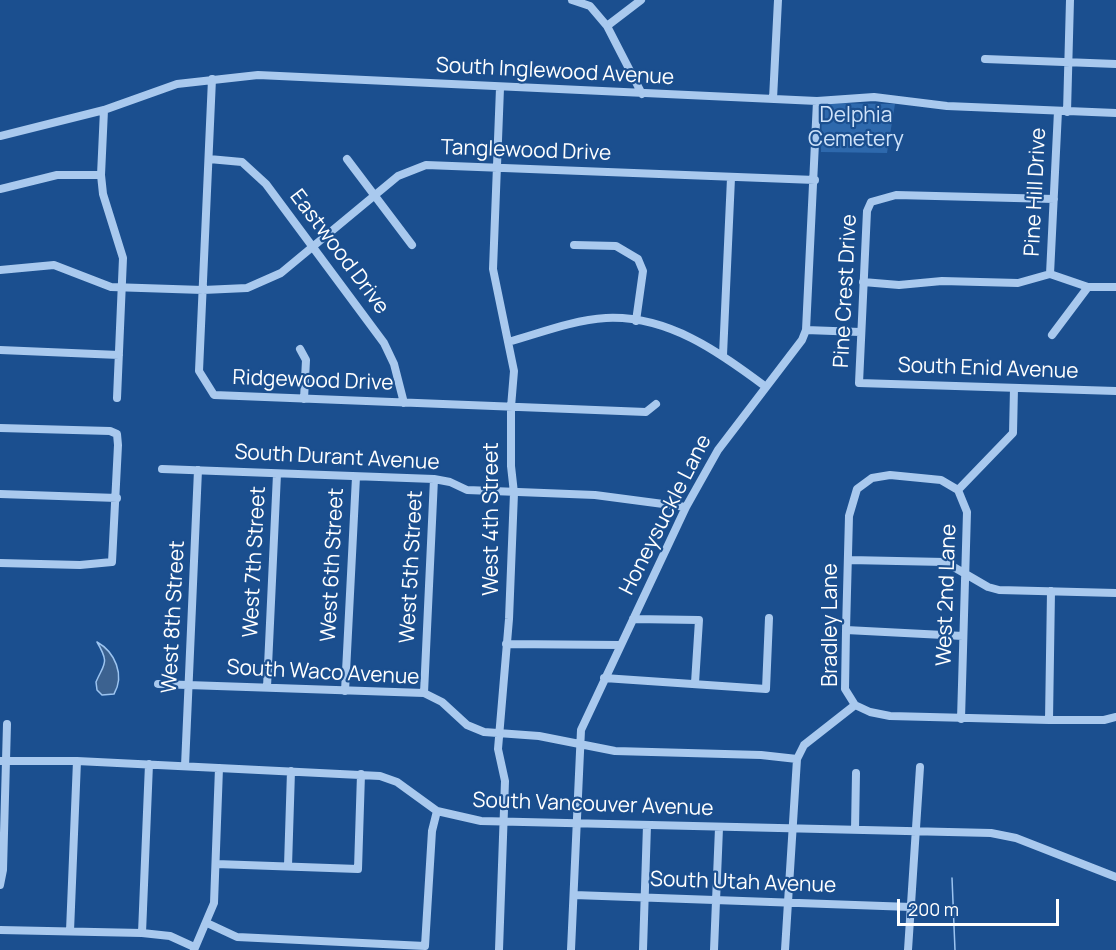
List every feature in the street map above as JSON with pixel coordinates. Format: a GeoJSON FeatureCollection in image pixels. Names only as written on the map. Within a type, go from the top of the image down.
{"type":"FeatureCollection","features":[{"type":"Feature","properties":{"kind":"street"},"geometry":{"type":"LineString","coordinates":[[573,0],[590,6],[607,26],[642,94]]}},
{"type":"Feature","properties":{"kind":"street"},"geometry":{"type":"LineString","coordinates":[[607,26],[641,0]]}},
{"type":"Feature","properties":{"kind":"street"},"geometry":{"type":"LineString","coordinates":[[774,99],[778,0]]}},
{"type":"Feature","properties":{"kind":"street","name":"Pine Hill Drive"},"geometry":{"type":"LineString","coordinates":[[1050,274],[1071,0]]}},
{"type":"Feature","properties":{"kind":"street"},"geometry":{"type":"LineString","coordinates":[[985,59],[1116,64]]}},
{"type":"Feature","properties":{"kind":"street","name":"South Inglewood Avenue"},"geometry":{"type":"LineString","coordinates":[[0,136],[104,110],[177,84],[258,75],[817,101],[874,97],[947,106],[1116,113]]}},
{"type":"Feature","properties":{"kind":"street","name":"Ridgewood Drive"},"geometry":{"type":"LineString","coordinates":[[212,79],[199,371],[214,395],[646,412],[656,404]]}},
{"type":"Feature","properties":{"kind":"street","name":"West 4th Street"},"geometry":{"type":"LineString","coordinates":[[500,88],[493,269],[514,371],[511,407],[511,466],[514,493],[498,749],[505,773],[506,821],[500,950]]}},
{"type":"Feature","properties":{"kind":"street","name":"Honeysuckle Lane"},"geometry":{"type":"LineString","coordinates":[[571,950],[581,729],[686,507],[718,450],[802,340],[806,330],[817,101]]}},
{"type":"Feature","properties":{"kind":"street"},"geometry":{"type":"LineString","coordinates":[[104,110],[101,175],[106,206],[122,248],[117,398]]}},
{"type":"Feature","properties":{"kind":"street","name":"Eastwood Drive"},"geometry":{"type":"LineString","coordinates":[[209,159],[242,162],[266,184],[384,343],[394,364],[404,403]]}},
{"type":"Feature","properties":{"kind":"street"},"geometry":{"type":"LineString","coordinates":[[347,159],[412,245]]}},
{"type":"Feature","properties":{"kind":"street","name":"Tanglewood Drive"},"geometry":{"type":"LineString","coordinates":[[0,270],[54,265],[102,286],[203,290],[247,288],[281,273],[372,195],[398,176],[426,165],[815,180]]}},
{"type":"Feature","properties":{"kind":"street"},"geometry":{"type":"LineString","coordinates":[[0,189],[57,176],[101,175]]}},
{"type":"Feature","properties":{"kind":"street"},"geometry":{"type":"LineString","coordinates":[[723,355],[731,177]]}},
{"type":"Feature","properties":{"kind":"street","name":"Pine Crest Drive"},"geometry":{"type":"LineString","coordinates":[[859,383],[867,211],[871,202],[896,195],[1054,199]]}},
{"type":"Feature","properties":{"kind":"street"},"geometry":{"type":"LineString","coordinates":[[574,245],[616,246],[639,259],[643,271],[636,321]]}},
{"type":"Feature","properties":{"kind":"street"},"geometry":{"type":"LineString","coordinates":[[863,282],[899,285],[942,281],[1018,283],[1050,274],[1088,287],[1116,287]]}},
{"type":"Feature","properties":{"kind":"street"},"geometry":{"type":"LineString","coordinates":[[1052,335],[1088,287]]}},
{"type":"Feature","properties":{"kind":"street"},"geometry":{"type":"LineString","coordinates":[[508,342],[572,323],[607,318],[672,327],[723,355],[766,387]]}},
{"type":"Feature","properties":{"kind":"street"},"geometry":{"type":"LineString","coordinates":[[806,330],[860,332]]}},
{"type":"Feature","properties":{"kind":"street"},"geometry":{"type":"LineString","coordinates":[[300,349],[306,360],[304,399]]}},
{"type":"Feature","properties":{"kind":"street"},"geometry":{"type":"LineString","coordinates":[[0,350],[119,355]]}},
{"type":"Feature","properties":{"kind":"street","name":"South Enid Avenue"},"geometry":{"type":"LineString","coordinates":[[859,383],[1116,391]]}},
{"type":"Feature","properties":{"kind":"street"},"geometry":{"type":"LineString","coordinates":[[958,490],[1013,433],[1014,388]]}},
{"type":"Feature","properties":{"kind":"street"},"geometry":{"type":"LineString","coordinates":[[0,428],[110,431],[117,434],[117,498],[112,562],[80,565],[0,563]]}},
{"type":"Feature","properties":{"kind":"street","name":"South Durant Avenue"},"geometry":{"type":"LineString","coordinates":[[162,469],[434,479],[450,482],[467,490],[595,495],[686,507]]}},
{"type":"Feature","properties":{"kind":"street","name":"West 8th Street"},"geometry":{"type":"LineString","coordinates":[[185,766],[198,470]]}},
{"type":"Feature","properties":{"kind":"street","name":"West 7th Street"},"geometry":{"type":"LineString","coordinates":[[267,687],[277,474]]}},
{"type":"Feature","properties":{"kind":"street","name":"Bradley Lane"},"geometry":{"type":"LineString","coordinates":[[797,759],[804,744],[855,705],[845,689],[849,516],[857,489],[872,478],[890,476],[940,480],[958,490]]}},
{"type":"Feature","properties":{"kind":"street","name":"West 6th Street"},"geometry":{"type":"LineString","coordinates":[[345,691],[356,477]]}},
{"type":"Feature","properties":{"kind":"street","name":"West 5th Street"},"geometry":{"type":"LineString","coordinates":[[424,693],[434,479]]}},
{"type":"Feature","properties":{"kind":"street","name":"West 2nd Lane"},"geometry":{"type":"LineString","coordinates":[[958,490],[968,512],[960,719]]}},
{"type":"Feature","properties":{"kind":"street"},"geometry":{"type":"LineString","coordinates":[[0,494],[117,498]]}},
{"type":"Feature","properties":{"kind":"street"},"geometry":{"type":"LineString","coordinates":[[849,560],[945,562],[999,590],[1116,593]]}},
{"type":"Feature","properties":{"kind":"street"},"geometry":{"type":"LineString","coordinates":[[1049,720],[1052,591]]}},
{"type":"Feature","properties":{"kind":"street"},"geometry":{"type":"LineString","coordinates":[[604,678],[766,689],[769,618]]}},
{"type":"Feature","properties":{"kind":"street"},"geometry":{"type":"LineString","coordinates":[[633,619],[699,620],[695,683]]}},
{"type":"Feature","properties":{"kind":"street"},"geometry":{"type":"LineString","coordinates":[[846,630],[963,636]]}},
{"type":"Feature","properties":{"kind":"street"},"geometry":{"type":"LineString","coordinates":[[506,644],[620,645]]}},
{"type":"Feature","properties":{"kind":"street","name":"South Waco Avenue"},"geometry":{"type":"LineString","coordinates":[[158,684],[424,693],[442,702],[467,725],[484,732],[539,736],[615,751],[761,755],[797,759]]}},
{"type":"Feature","properties":{"kind":"street"},"geometry":{"type":"LineString","coordinates":[[855,705],[870,712],[890,716],[1049,720],[1104,720],[1116,717]]}},
{"type":"Feature","properties":{"kind":"street"},"geometry":{"type":"LineString","coordinates":[[0,885],[3,870],[4,761],[7,724]]}},
{"type":"Feature","properties":{"kind":"street"},"geometry":{"type":"LineString","coordinates":[[785,950],[786,901],[797,759]]}},
{"type":"Feature","properties":{"kind":"street","name":"South Vancouver Avenue"},"geometry":{"type":"LineString","coordinates":[[4,761],[77,761],[380,776],[397,782],[436,811],[481,821],[991,833],[1016,838],[1116,877]]}},
{"type":"Feature","properties":{"kind":"street"},"geometry":{"type":"LineString","coordinates":[[70,931],[77,761]]}},
{"type":"Feature","properties":{"kind":"street"},"geometry":{"type":"LineString","coordinates":[[142,933],[149,764]]}},
{"type":"Feature","properties":{"kind":"street"},"geometry":{"type":"LineString","coordinates":[[908,950],[920,767]]}},
{"type":"Feature","properties":{"kind":"street"},"geometry":{"type":"LineString","coordinates":[[0,930],[142,933],[170,936],[194,949],[214,903],[219,768]]}},
{"type":"Feature","properties":{"kind":"street"},"geometry":{"type":"LineString","coordinates":[[288,866],[291,771]]}},
{"type":"Feature","properties":{"kind":"street"},"geometry":{"type":"LineString","coordinates":[[855,830],[856,773]]}},
{"type":"Feature","properties":{"kind":"street"},"geometry":{"type":"LineString","coordinates":[[216,864],[358,869],[361,774]]}},
{"type":"Feature","properties":{"kind":"street"},"geometry":{"type":"LineString","coordinates":[[207,923],[237,937],[422,946],[427,944],[432,831],[436,811]]}},
{"type":"Feature","properties":{"kind":"street"},"geometry":{"type":"LineString","coordinates":[[643,950],[647,825]]}},
{"type":"Feature","properties":{"kind":"street"},"geometry":{"type":"LineString","coordinates":[[714,950],[719,828]]}},
{"type":"Feature","properties":{"kind":"street","name":"South Utah Avenue"},"geometry":{"type":"LineString","coordinates":[[574,895],[911,907]]}},
{"type":"Feature","properties":{"kind":"green space","name":"Delphia Cemetery"},"geometry":{"type":"Polygon","coordinates":[[[822,103],[895,104],[887,153],[821,152],[822,103]]]}},
{"type":"Feature","properties":{"kind":"shaded area"},"geometry":{"type":"Polygon","coordinates":[[[97,642],[109,652],[116,665],[119,679],[114,694],[102,695],[97,690],[96,682],[105,659],[97,642]]]}},
{"type":"Feature","properties":{"kind":"waterway"},"geometry":{"type":"LineString","coordinates":[[952,878],[955,950]]}}]}
